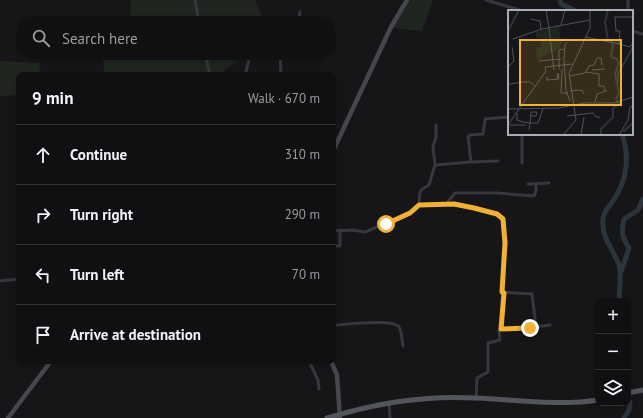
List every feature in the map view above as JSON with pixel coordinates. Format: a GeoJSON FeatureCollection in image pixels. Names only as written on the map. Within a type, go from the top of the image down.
{"type":"FeatureCollection","features":[{"type":"Feature","properties":{"kind":"main road"},"geometry":{"type":"LineString","coordinates":[[631,393],[643,390]]}},
{"type":"Feature","properties":{"kind":"main road"},"geometry":{"type":"LineString","coordinates":[[327,418],[340,416],[356,409],[389,402],[430,398],[476,398],[559,403],[595,400]]}},
{"type":"Feature","properties":{"kind":"street"},"geometry":{"type":"LineString","coordinates":[[195,0],[198,16]]}},
{"type":"Feature","properties":{"kind":"street"},"geometry":{"type":"LineString","coordinates":[[336,144],[390,27],[407,0]]}},
{"type":"Feature","properties":{"kind":"street"},"geometry":{"type":"LineString","coordinates":[[486,0],[520,10]]}},
{"type":"Feature","properties":{"kind":"street"},"geometry":{"type":"LineString","coordinates":[[299,16],[300,12]]}},
{"type":"Feature","properties":{"kind":"street"},"geometry":{"type":"LineString","coordinates":[[633,31],[643,34]]}},
{"type":"Feature","properties":{"kind":"street"},"geometry":{"type":"LineString","coordinates":[[207,60],[209,72]]}},
{"type":"Feature","properties":{"kind":"street"},"geometry":{"type":"LineString","coordinates":[[246,72],[249,60]]}},
{"type":"Feature","properties":{"kind":"street"},"geometry":{"type":"LineString","coordinates":[[280,60],[281,72]]}},
{"type":"Feature","properties":{"kind":"street"},"geometry":{"type":"LineString","coordinates":[[471,162],[468,137],[470,135],[483,134],[485,119],[508,117]]}},
{"type":"Feature","properties":{"kind":"street"},"geometry":{"type":"LineString","coordinates":[[419,205],[419,191],[429,185],[435,165],[433,146],[436,138],[436,125]]}},
{"type":"Feature","properties":{"kind":"street"},"geometry":{"type":"LineString","coordinates":[[521,135],[522,163]]}},
{"type":"Feature","properties":{"kind":"street"},"geometry":{"type":"LineString","coordinates":[[435,165],[498,161]]}},
{"type":"Feature","properties":{"kind":"street"},"geometry":{"type":"LineString","coordinates":[[528,184],[549,183]]}},
{"type":"Feature","properties":{"kind":"street"},"geometry":{"type":"LineString","coordinates":[[446,204],[455,193],[497,193],[534,196],[536,192],[536,184]]}},
{"type":"Feature","properties":{"kind":"street"},"geometry":{"type":"LineString","coordinates":[[336,231],[365,232],[410,213],[419,205],[446,204],[474,208],[497,214],[503,219],[505,243],[501,285],[502,292],[504,293],[501,329],[499,331],[500,340],[487,344],[488,372],[477,378],[476,398]]}},
{"type":"Feature","properties":{"kind":"street"},"geometry":{"type":"LineString","coordinates":[[336,246],[340,246],[340,230]]}},
{"type":"Feature","properties":{"kind":"street"},"geometry":{"type":"LineString","coordinates":[[0,281],[16,279]]}},
{"type":"Feature","properties":{"kind":"street"},"geometry":{"type":"LineString","coordinates":[[504,293],[532,294],[536,327]]}},
{"type":"Feature","properties":{"kind":"street"},"geometry":{"type":"LineString","coordinates":[[336,325],[390,323],[399,328],[403,346]]}},
{"type":"Feature","properties":{"kind":"street"},"geometry":{"type":"LineString","coordinates":[[501,329],[550,325]]}},
{"type":"Feature","properties":{"kind":"street"},"geometry":{"type":"LineString","coordinates":[[8,418],[49,364]]}},
{"type":"Feature","properties":{"kind":"street"},"geometry":{"type":"LineString","coordinates":[[311,364],[318,380],[319,389]]}},
{"type":"Feature","properties":{"kind":"street"},"geometry":{"type":"LineString","coordinates":[[332,364],[337,375],[340,416]]}},
{"type":"Feature","properties":{"kind":"street"},"geometry":{"type":"LineString","coordinates":[[389,402],[390,418]]}},
{"type":"Feature","properties":{"kind":"shaded area"},"geometry":{"type":"Polygon","coordinates":[[[131,0],[255,0],[261,16],[130,16],[131,0]]]}},
{"type":"Feature","properties":{"kind":"shaded area"},"geometry":{"type":"Polygon","coordinates":[[[409,0],[433,0],[422,31],[391,28],[409,0]]]}},
{"type":"Feature","properties":{"kind":"shaded area"},"geometry":{"type":"Polygon","coordinates":[[[103,60],[239,60],[222,72],[105,72],[103,60]]]}},
{"type":"Feature","properties":{"kind":"shaded area"},"geometry":{"type":"Polygon","coordinates":[[[0,61],[39,63],[40,72],[16,72],[16,95],[0,96],[0,61]]]}},
{"type":"Feature","properties":{"kind":"waterway"},"geometry":{"type":"LineString","coordinates":[[560,0],[561,4],[574,10]]}},
{"type":"Feature","properties":{"kind":"waterway"},"geometry":{"type":"LineString","coordinates":[[619,298],[620,268],[604,232],[603,219],[606,210],[618,193],[624,177],[626,168],[626,151],[622,135]]}},
{"type":"Feature","properties":{"kind":"waterway"},"geometry":{"type":"LineString","coordinates":[[621,272],[629,248],[623,234],[624,219],[638,210],[643,199]]}},
{"type":"Feature","properties":{"kind":"waterway"},"geometry":{"type":"LineString","coordinates":[[624,418],[629,410],[630,406]]}},
{"type":"Feature","properties":{"kind":"route"},"geometry":{"type":"LineString","coordinates":[[386,224],[410,213],[419,205],[446,204],[464,206],[501,216],[503,219],[505,243],[501,285],[502,292],[504,293],[501,329],[530,328]]}}]}
